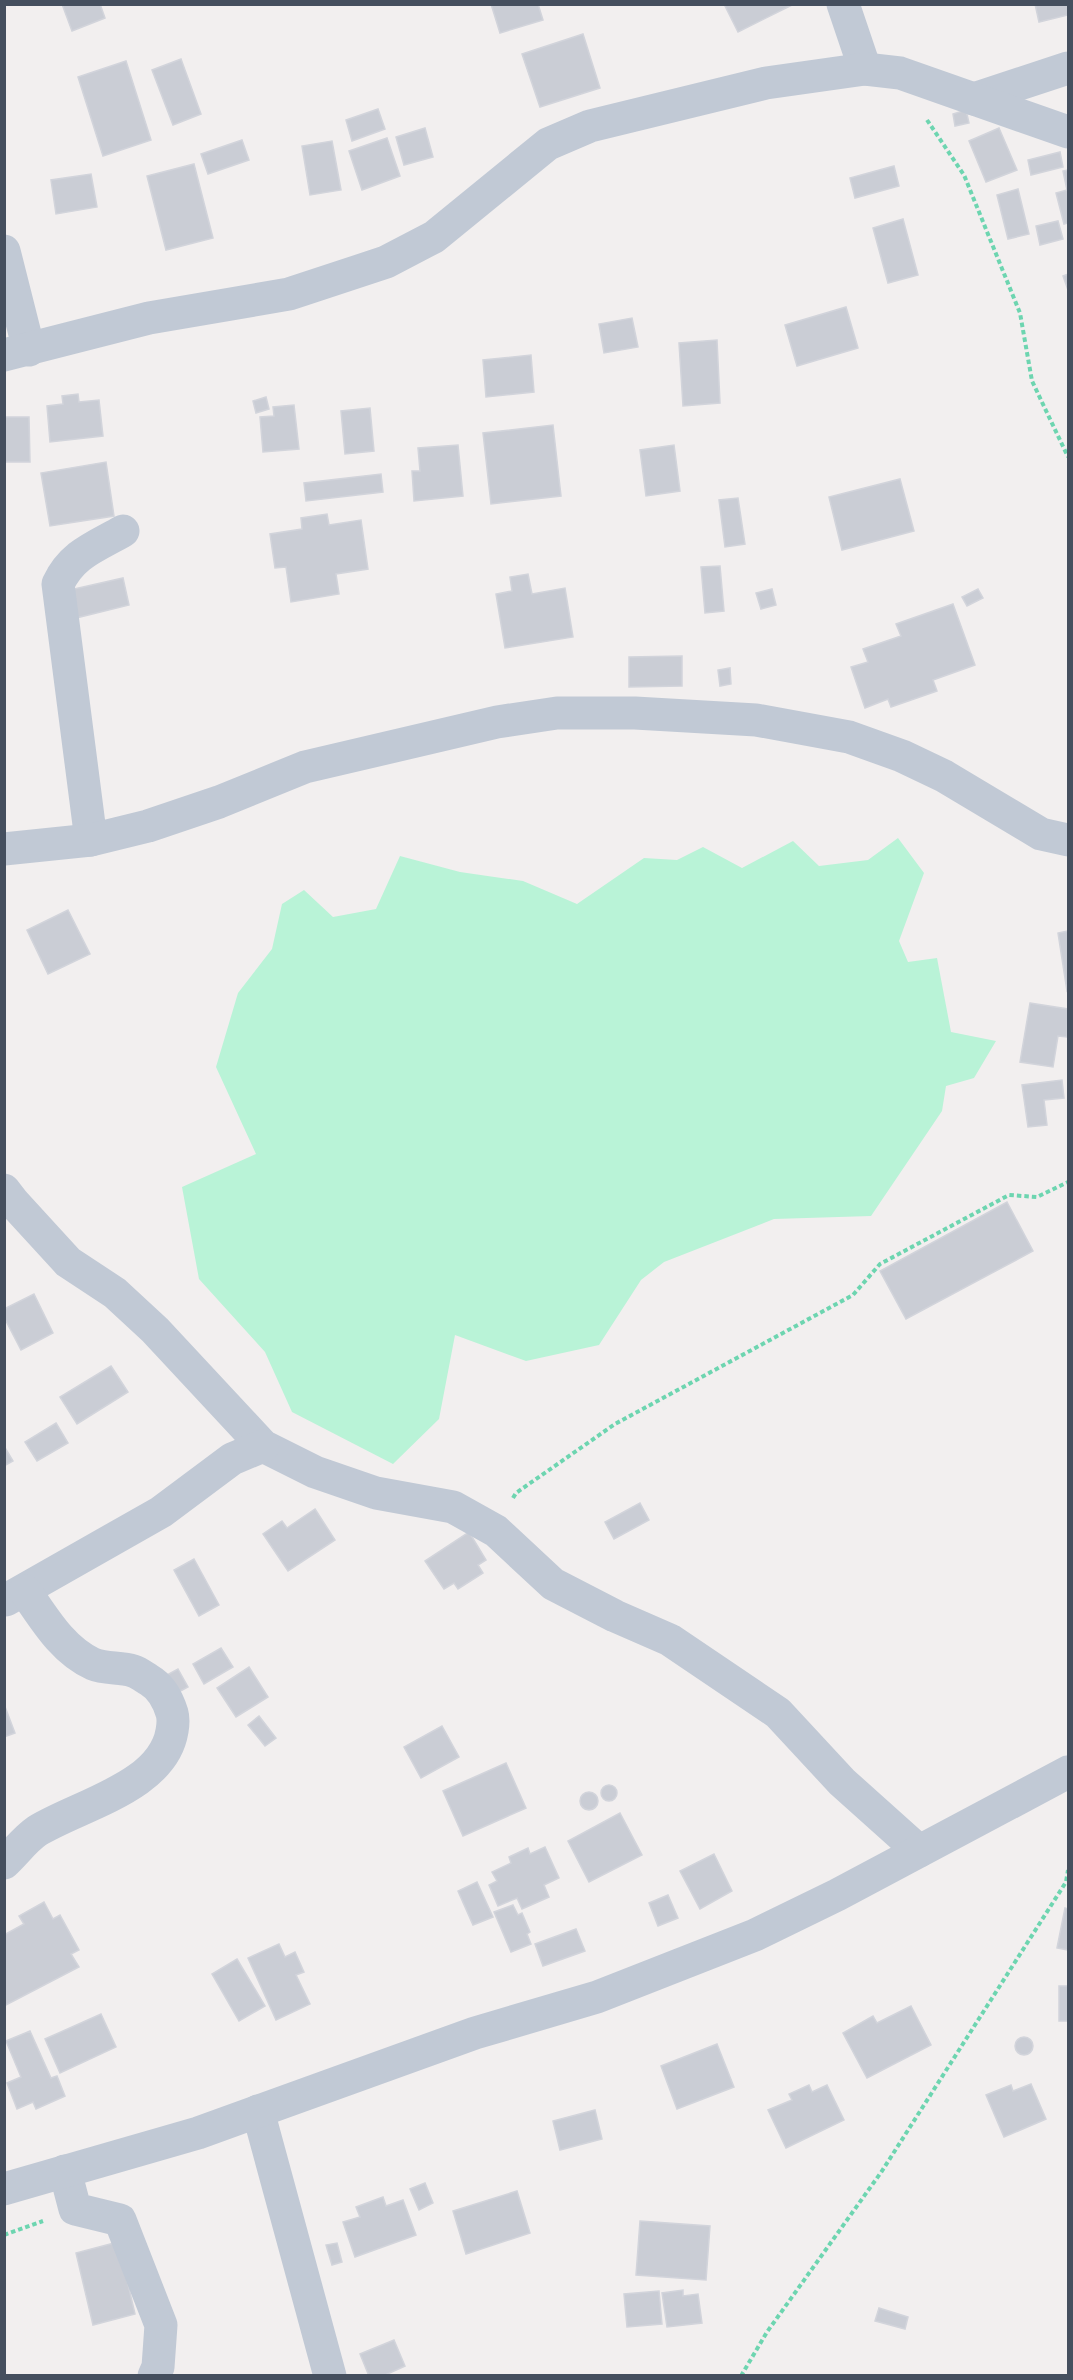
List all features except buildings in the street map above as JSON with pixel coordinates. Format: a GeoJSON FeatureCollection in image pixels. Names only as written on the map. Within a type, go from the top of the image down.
{"type":"FeatureCollection","features":[{"type":"Feature","properties":{"kind":"street"},"geometry":{"type":"LineString","coordinates":[[843,4],[865,69]]}},
{"type":"Feature","properties":{"kind":"street"},"geometry":{"type":"LineString","coordinates":[[974,99],[1068,68]]}},
{"type":"Feature","properties":{"kind":"street"},"geometry":{"type":"LineString","coordinates":[[4,252],[16,353],[149,318],[289,294],[386,262],[435,237],[549,144],[590,126],[766,83],[865,69],[900,73],[1068,132]]}},
{"type":"Feature","properties":{"kind":"street"},"geometry":{"type":"LineString","coordinates":[[91,840],[57,584],[64,570],[75,558],[123,531]]}},
{"type":"Feature","properties":{"kind":"street"},"geometry":{"type":"LineString","coordinates":[[4,849],[91,840],[147,826],[219,802],[305,767],[497,722],[557,713],[635,713],[756,720],[849,736],[902,756],[944,776],[1041,834],[1068,840]]}},
{"type":"Feature","properties":{"kind":"street"},"geometry":{"type":"LineString","coordinates":[[4,1190],[68,1262],[115,1293],[155,1330],[263,1446],[315,1472],[376,1493],[453,1507],[496,1531],[554,1584],[615,1616],[670,1640],[778,1713],[842,1782],[919,1851]]}},
{"type":"Feature","properties":{"kind":"street"},"geometry":{"type":"LineString","coordinates":[[4,1863],[21,1843],[39,1831],[149,1772],[163,1757],[171,1739],[174,1719],[168,1701],[156,1684],[135,1671],[94,1665],[71,1651],[48,1624],[15,1596],[161,1512],[232,1459],[263,1446]]}},
{"type":"Feature","properties":{"kind":"street"},"geometry":{"type":"LineString","coordinates":[[4,2189],[198,2133],[475,2033],[597,1997],[755,1935],[837,1895],[1068,1772]]}},
{"type":"Feature","properties":{"kind":"street"},"geometry":{"type":"LineString","coordinates":[[258,2111],[330,2376]]}},
{"type":"Feature","properties":{"kind":"street"},"geometry":{"type":"LineString","coordinates":[[66,2171],[75,2209],[120,2220],[161,2325],[158,2367],[154,2376]]}},
{"type":"Feature","properties":{"kind":"path"},"geometry":{"type":"LineString","coordinates":[[900,73],[919,110],[964,175],[1020,313],[1032,381],[1068,457]]}},
{"type":"Feature","properties":{"kind":"path"},"geometry":{"type":"LineString","coordinates":[[496,1531],[516,1493],[615,1425],[853,1295],[880,1264],[999,1200],[1009,1195],[1037,1197],[1068,1182]]}},
{"type":"Feature","properties":{"kind":"path"},"geometry":{"type":"LineString","coordinates":[[741,2376],[767,2332],[882,2171],[1066,1882],[1068,1870]]}},
{"type":"Feature","properties":{"kind":"green space"},"geometry":{"type":"Polygon","coordinates":[[[898,838],[924,873],[899,941],[908,962],[937,958],[951,1032],[996,1041],[974,1078],[946,1086],[942,1111],[871,1216],[774,1219],[664,1262],[641,1280],[599,1345],[526,1361],[455,1335],[439,1419],[393,1464],[292,1412],[265,1352],[199,1279],[182,1187],[256,1154],[216,1067],[238,993],[272,949],[282,904],[304,890],[333,917],[376,909],[400,856],[460,872],[523,881],[577,904],[644,858],[677,860],[703,847],[742,868],[793,841],[819,866],[868,860],[898,838]]]}}]}
